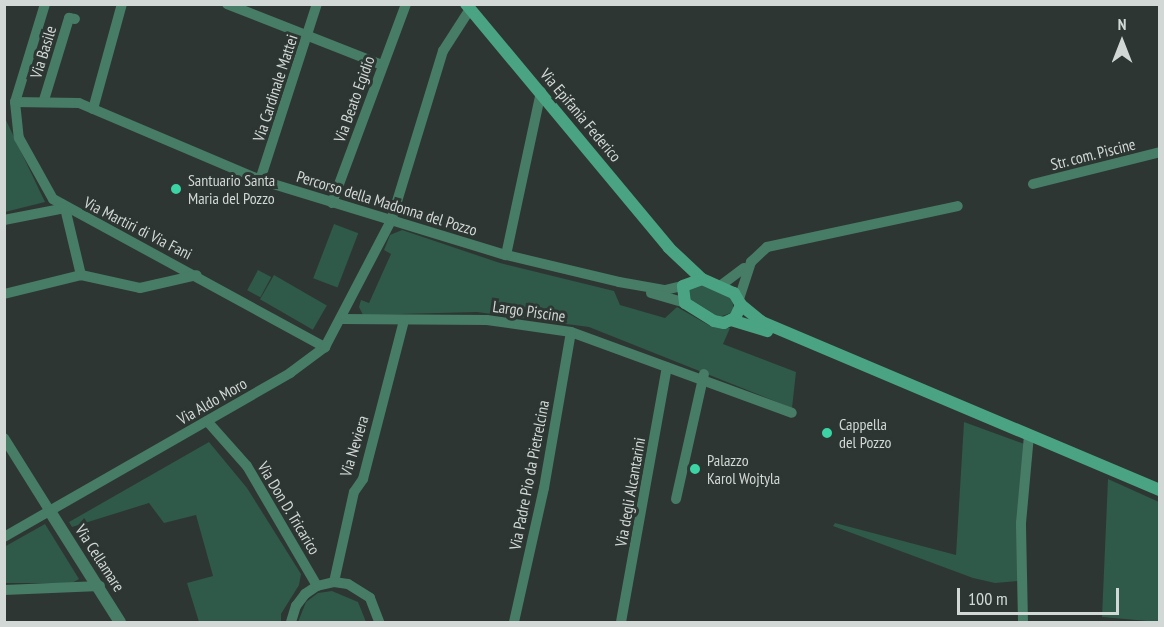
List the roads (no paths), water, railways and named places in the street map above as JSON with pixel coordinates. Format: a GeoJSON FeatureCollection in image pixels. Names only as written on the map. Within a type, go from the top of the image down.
{"type":"FeatureCollection","features":[{"type":"Feature","properties":{"kind":"main road","name":"Via Epifania Federico"},"geometry":{"type":"LineString","coordinates":[[468,7],[669,248],[702,279]]}},
{"type":"Feature","properties":{"kind":"main road","name":"Via Epifania Federico"},"geometry":{"type":"LineString","coordinates":[[669,248],[684,285],[686,303]]}},
{"type":"Feature","properties":{"kind":"main road"},"geometry":{"type":"LineString","coordinates":[[684,285],[702,279],[720,286],[762,322],[1160,490]]}},
{"type":"Feature","properties":{"kind":"main road"},"geometry":{"type":"LineString","coordinates":[[731,321],[740,302]]}},
{"type":"Feature","properties":{"kind":"main road"},"geometry":{"type":"LineString","coordinates":[[686,303],[714,321],[731,321],[823,347]]}},
{"type":"Feature","properties":{"kind":"street"},"geometry":{"type":"LineString","coordinates":[[4,294],[81,274],[65,208],[53,199],[19,138],[15,102],[45,4]]}},
{"type":"Feature","properties":{"kind":"street"},"geometry":{"type":"LineString","coordinates":[[93,108],[122,4]]}},
{"type":"Feature","properties":{"kind":"street"},"geometry":{"type":"LineString","coordinates":[[227,4],[382,66]]}},
{"type":"Feature","properties":{"kind":"street","name":"Via Cardinale Mattei"},"geometry":{"type":"LineString","coordinates":[[260,180],[317,4]]}},
{"type":"Feature","properties":{"kind":"street","name":"Via Beato Egidio"},"geometry":{"type":"LineString","coordinates":[[332,203],[406,4]]}},
{"type":"Feature","properties":{"kind":"street","name":"Via Aldo Moro"},"geometry":{"type":"LineString","coordinates":[[4,537],[51,513],[290,373],[325,347],[342,319],[391,221],[443,51],[468,7]]}},
{"type":"Feature","properties":{"kind":"street","name":"Via Basile"},"geometry":{"type":"LineString","coordinates":[[44,100],[69,18],[75,19]]}},
{"type":"Feature","properties":{"kind":"street"},"geometry":{"type":"LineString","coordinates":[[507,255],[541,92]]}},
{"type":"Feature","properties":{"kind":"street"},"geometry":{"type":"LineString","coordinates":[[4,96],[15,102]]}},
{"type":"Feature","properties":{"kind":"street","name":"Percorso della Madonna del Pozzo"},"geometry":{"type":"LineString","coordinates":[[15,102],[44,100],[93,108],[260,180],[507,255],[619,282]]}},
{"type":"Feature","properties":{"kind":"street","name":"Str. com. Piscine"},"geometry":{"type":"LineString","coordinates":[[1033,184],[1160,152]]}},
{"type":"Feature","properties":{"kind":"street"},"geometry":{"type":"LineString","coordinates":[[720,286],[736,278],[767,247],[958,206]]}},
{"type":"Feature","properties":{"kind":"street"},"geometry":{"type":"LineString","coordinates":[[4,220],[65,208]]}},
{"type":"Feature","properties":{"kind":"street","name":"Via Martiri di Via Fani"},"geometry":{"type":"LineString","coordinates":[[65,208],[197,275],[325,347]]}},
{"type":"Feature","properties":{"kind":"street"},"geometry":{"type":"LineString","coordinates":[[740,302],[751,262]]}},
{"type":"Feature","properties":{"kind":"street","name":"Via Martiri di Via Fani"},"geometry":{"type":"LineString","coordinates":[[81,274],[140,288],[197,275]]}},
{"type":"Feature","properties":{"kind":"street"},"geometry":{"type":"LineString","coordinates":[[619,282],[665,290],[684,285]]}},
{"type":"Feature","properties":{"kind":"street"},"geometry":{"type":"LineString","coordinates":[[619,282],[686,303]]}},
{"type":"Feature","properties":{"kind":"street","name":"Largo Piscine"},"geometry":{"type":"LineString","coordinates":[[342,319],[487,320],[571,332],[667,367],[704,376],[792,413]]}},
{"type":"Feature","properties":{"kind":"street","name":"Via Neviera"},"geometry":{"type":"LineString","coordinates":[[334,582],[354,492],[363,479],[404,320]]}},
{"type":"Feature","properties":{"kind":"street","name":"Via Padre Pio da Pietrelcina"},"geometry":{"type":"LineString","coordinates":[[514,622],[544,488],[571,332]]}},
{"type":"Feature","properties":{"kind":"street","name":"Via degli Alcantarini"},"geometry":{"type":"LineString","coordinates":[[621,622],[667,367]]}},
{"type":"Feature","properties":{"kind":"street"},"geometry":{"type":"LineString","coordinates":[[676,499],[704,376]]}},
{"type":"Feature","properties":{"kind":"street","name":"Via Don D. Tricarico"},"geometry":{"type":"LineString","coordinates":[[207,421],[247,466],[317,586]]}},
{"type":"Feature","properties":{"kind":"street"},"geometry":{"type":"LineString","coordinates":[[1023,622],[1022,523],[1029,435]]}},
{"type":"Feature","properties":{"kind":"street"},"geometry":{"type":"LineString","coordinates":[[6,442],[51,513]]}},
{"type":"Feature","properties":{"kind":"street","name":"Via Cellamare"},"geometry":{"type":"LineString","coordinates":[[51,513],[120,622]]}},
{"type":"Feature","properties":{"kind":"street"},"geometry":{"type":"LineString","coordinates":[[291,622],[296,606],[317,586],[334,582],[348,584],[365,594],[376,609],[379,622]]}},
{"type":"Feature","properties":{"kind":"street"},"geometry":{"type":"LineString","coordinates":[[4,590],[99,586]]}},
{"type":"Feature","properties":{"kind":"place","name":"Santuario Santa Maria del Pozzo"},"geometry":{"type":"Point","coordinates":[176,189]}},
{"type":"Feature","properties":{"kind":"place","name":"Cappella del Pozzo"},"geometry":{"type":"Point","coordinates":[827,433]}},
{"type":"Feature","properties":{"kind":"place","name":"Palazzo Karol Wojtyla"},"geometry":{"type":"Point","coordinates":[695,469]}}]}
